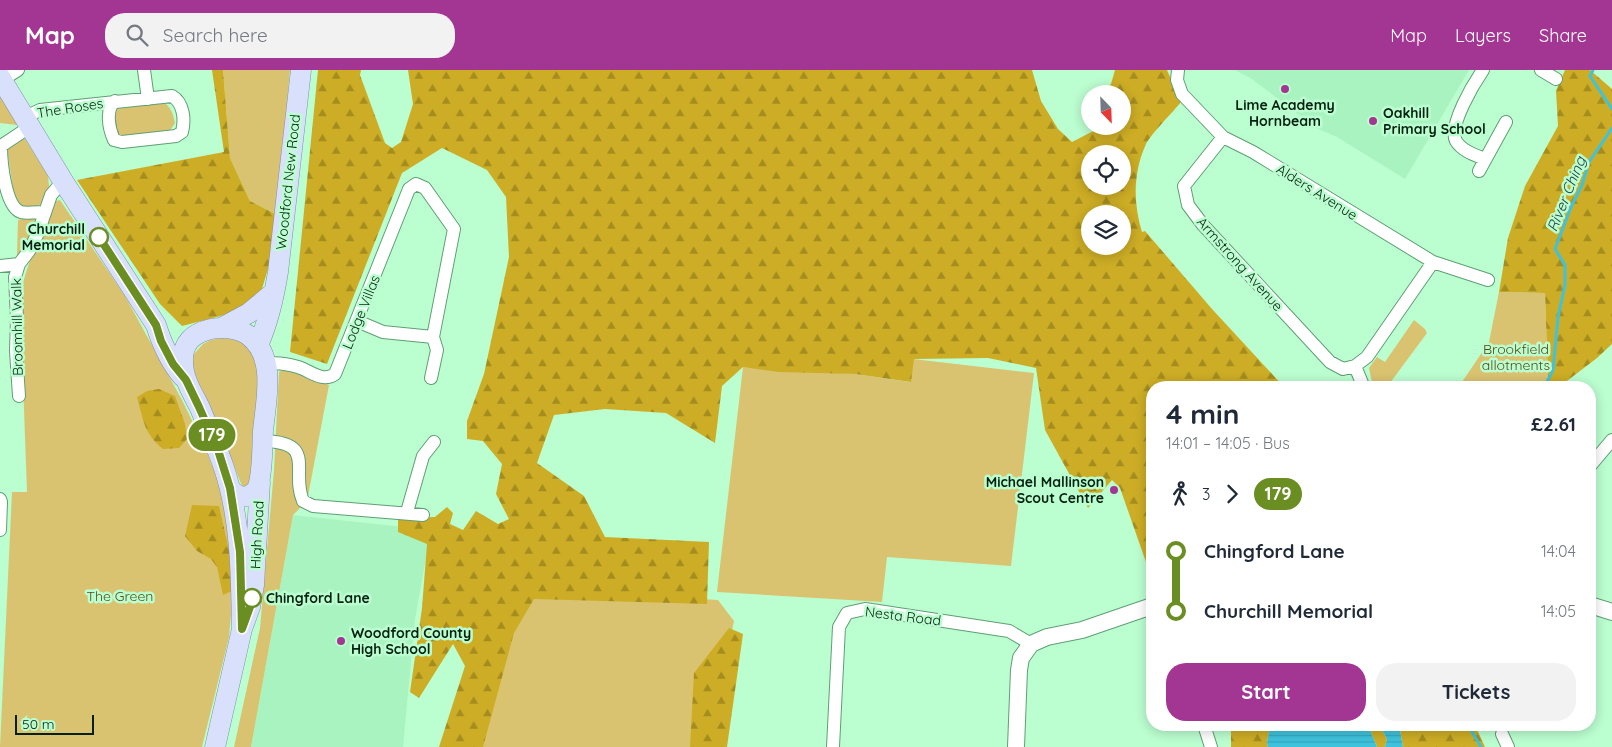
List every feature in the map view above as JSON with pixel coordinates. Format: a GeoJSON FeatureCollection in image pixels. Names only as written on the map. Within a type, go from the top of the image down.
{"type":"FeatureCollection","features":[{"type":"Feature","properties":{"kind":"main road","name":"Woodford New Road"},"geometry":{"type":"LineString","coordinates":[[258,345],[271,311],[278,272],[300,70]]}},
{"type":"Feature","properties":{"kind":"main road"},"geometry":{"type":"LineString","coordinates":[[7,75],[28,121],[63,181],[156,325],[161,341],[173,364],[186,380]]}},
{"type":"Feature","properties":{"kind":"main road"},"geometry":{"type":"LineString","coordinates":[[222,328],[249,313],[273,293]]}},
{"type":"Feature","properties":{"kind":"main road"},"geometry":{"type":"LineString","coordinates":[[156,325],[181,336],[195,335],[222,328],[239,330],[246,333],[258,345],[264,355],[267,384],[260,482],[256,492],[246,497],[236,495],[230,488]]}},
{"type":"Feature","properties":{"kind":"main road"},"geometry":{"type":"LineString","coordinates":[[186,380],[183,353],[189,340],[195,335]]}},
{"type":"Feature","properties":{"kind":"main road","name":"High Road"},"geometry":{"type":"LineString","coordinates":[[186,380],[214,441],[230,488],[240,552],[242,629]]}},
{"type":"Feature","properties":{"kind":"main road","name":"High Road"},"geometry":{"type":"LineString","coordinates":[[242,629],[250,607],[254,585],[260,482]]}},
{"type":"Feature","properties":{"kind":"main road"},"geometry":{"type":"LineString","coordinates":[[215,747],[242,629]]}},
{"type":"Feature","properties":{"kind":"street"},"geometry":{"type":"LineString","coordinates":[[144,70],[148,99]]}},
{"type":"Feature","properties":{"kind":"street","name":"Alders Avenue"},"geometry":{"type":"LineString","coordinates":[[1178,70],[1177,80],[1182,94],[1223,137],[1253,152],[1433,262],[1488,280]]}},
{"type":"Feature","properties":{"kind":"street"},"geometry":{"type":"LineString","coordinates":[[1483,70],[1457,120],[1454,133],[1456,140],[1464,149],[1485,160]]}},
{"type":"Feature","properties":{"kind":"street"},"geometry":{"type":"LineString","coordinates":[[1541,70],[1556,79]]}},
{"type":"Feature","properties":{"kind":"street","name":"The Roses"},"geometry":{"type":"LineString","coordinates":[[44,213],[23,213],[15,210],[5,184],[2,146],[40,110],[115,101],[172,96],[178,99],[181,105],[184,125],[182,132],[176,136],[122,142],[114,140],[111,134],[109,112],[110,105],[115,101]]}},
{"type":"Feature","properties":{"kind":"street"},"geometry":{"type":"LineString","coordinates":[[1479,172],[1506,122]]}},
{"type":"Feature","properties":{"kind":"street","name":"Armstrong Avenue"},"geometry":{"type":"LineString","coordinates":[[1223,137],[1184,186],[1188,205],[1203,225],[1330,362],[1343,369],[1355,366]]}},
{"type":"Feature","properties":{"kind":"street","name":"Broomhill Walk"},"geometry":{"type":"LineString","coordinates":[[19,396],[15,277],[19,264],[29,251],[51,195],[63,181]]}},
{"type":"Feature","properties":{"kind":"street","name":"Lodge Villas"},"geometry":{"type":"LineString","coordinates":[[266,364],[280,363],[298,367],[319,377],[331,377],[335,374],[409,189],[416,184],[426,188],[454,229],[433,337]]}},
{"type":"Feature","properties":{"kind":"street"},"geometry":{"type":"LineString","coordinates":[[1361,381],[1355,366],[1367,357],[1433,262]]}},
{"type":"Feature","properties":{"kind":"street"},"geometry":{"type":"LineString","coordinates":[[0,266],[19,264]]}},
{"type":"Feature","properties":{"kind":"street"},"geometry":{"type":"LineString","coordinates":[[357,321],[383,332],[433,337],[437,350],[431,378]]}},
{"type":"Feature","properties":{"kind":"street"},"geometry":{"type":"LineString","coordinates":[[1596,459],[1612,440]]}},
{"type":"Feature","properties":{"kind":"street"},"geometry":{"type":"LineString","coordinates":[[263,441],[273,441],[289,445],[298,456],[303,502],[313,506],[423,514]]}},
{"type":"Feature","properties":{"kind":"street"},"geometry":{"type":"LineString","coordinates":[[407,512],[423,456],[434,442]]}},
{"type":"Feature","properties":{"kind":"street"},"geometry":{"type":"LineString","coordinates":[[0,499],[2,502],[0,530]]}},
{"type":"Feature","properties":{"kind":"street"},"geometry":{"type":"LineString","coordinates":[[1596,607],[1612,612]]}},
{"type":"Feature","properties":{"kind":"street"},"geometry":{"type":"LineString","coordinates":[[1016,747],[1019,670],[1021,658],[1031,644],[1047,637],[1082,630],[1146,608]]}},
{"type":"Feature","properties":{"kind":"street","name":"Nesta Road"},"geometry":{"type":"LineString","coordinates":[[834,747],[839,627],[846,613],[865,609],[1009,631],[1031,644]]}},
{"type":"Feature","properties":{"kind":"street"},"geometry":{"type":"LineString","coordinates":[[1206,731],[1210,747]]}},
{"type":"Feature","properties":{"kind":"street"},"geometry":{"type":"LineString","coordinates":[[1502,734],[1508,747]]}},
{"type":"Feature","properties":{"kind":"shaded area","name":"Oakhill Primary School"},"geometry":{"type":"Polygon","coordinates":[[[1235,70],[1469,70],[1405,179],[1337,137],[1316,128],[1252,79],[1235,70]]]}},
{"type":"Feature","properties":{"kind":"shaded area","name":"Woodford County High School"},"geometry":{"type":"Polygon","coordinates":[[[293,515],[431,530],[415,619],[403,747],[251,747],[293,515]]]}},
{"type":"Feature","properties":{"kind":"green space"},"geometry":{"type":"Polygon","coordinates":[[[212,70],[223,70],[230,158],[250,201],[277,215],[272,255],[262,289],[249,304],[224,315],[182,326],[160,304],[77,180],[224,152],[212,70]]]}},
{"type":"Feature","properties":{"kind":"green space"},"geometry":{"type":"Polygon","coordinates":[[[223,70],[290,70],[277,215],[250,201],[230,158],[223,70]]]}},
{"type":"Feature","properties":{"kind":"green space"},"geometry":{"type":"Polygon","coordinates":[[[318,70],[361,70],[360,75],[385,143],[392,148],[401,142],[413,104],[408,70],[1032,70],[1041,101],[1058,129],[1072,142],[1086,135],[1131,135],[1131,85],[1110,85],[1115,70],[1167,70],[1181,102],[1149,139],[1142,155],[1137,177],[1136,199],[1142,232],[1145,231],[1212,309],[1278,381],[1146,381],[1146,562],[1120,488],[1112,480],[1088,508],[1045,430],[1036,368],[988,358],[914,359],[911,382],[855,374],[779,372],[743,367],[722,386],[715,443],[666,413],[605,409],[554,415],[537,463],[584,496],[605,537],[709,542],[707,604],[534,599],[514,633],[483,747],[439,747],[465,666],[453,644],[419,698],[410,692],[422,608],[427,544],[398,532],[398,518],[435,517],[447,507],[453,513],[450,524],[463,530],[476,511],[498,524],[509,519],[496,494],[502,464],[483,441],[467,439],[467,421],[484,374],[509,257],[506,197],[487,170],[442,148],[402,173],[327,364],[290,352],[318,70]]]}},
{"type":"Feature","properties":{"kind":"green space"},"geometry":{"type":"Polygon","coordinates":[[[1565,70],[1590,70],[1612,89],[1612,344],[1567,381],[1545,381],[1548,378],[1545,293],[1499,292],[1508,238],[1525,186],[1558,126],[1556,91],[1565,70]]]}},
{"type":"Feature","properties":{"kind":"green space"},"geometry":{"type":"Polygon","coordinates":[[[0,92],[17,125],[0,123],[0,92]]]}},
{"type":"Feature","properties":{"kind":"green space"},"geometry":{"type":"Polygon","coordinates":[[[164,102],[171,111],[175,123],[169,132],[117,138],[110,115],[115,109],[164,102]]]}},
{"type":"Feature","properties":{"kind":"green space"},"geometry":{"type":"Polygon","coordinates":[[[20,137],[25,139],[48,176],[49,186],[44,202],[35,208],[20,207],[14,195],[7,149],[20,137]]]}},
{"type":"Feature","properties":{"kind":"green space","name":"The Green"},"geometry":{"type":"Polygon","coordinates":[[[60,200],[125,296],[182,400],[205,447],[223,494],[233,592],[229,637],[202,747],[0,747],[12,492],[27,492],[20,299],[25,275],[52,206],[56,201],[60,200]]]}},
{"type":"Feature","properties":{"kind":"green space"},"geometry":{"type":"Polygon","coordinates":[[[36,216],[39,220],[21,255],[17,255],[18,220],[36,216]]]}},
{"type":"Feature","properties":{"kind":"green space","name":"Brookfield allotments"},"geometry":{"type":"Polygon","coordinates":[[[1499,292],[1545,293],[1548,379],[1546,381],[1463,381],[1489,342],[1499,292]]]}},
{"type":"Feature","properties":{"kind":"green space"},"geometry":{"type":"Polygon","coordinates":[[[1414,320],[1425,329],[1427,333],[1391,381],[1372,381],[1369,368],[1377,357],[1385,362],[1414,320]]]}},
{"type":"Feature","properties":{"kind":"green space"},"geometry":{"type":"Polygon","coordinates":[[[222,338],[238,340],[251,349],[260,378],[251,481],[247,486],[242,486],[217,423],[194,379],[192,369],[194,354],[203,344],[222,338]]]}},
{"type":"Feature","properties":{"kind":"green space"},"geometry":{"type":"Polygon","coordinates":[[[913,359],[1034,373],[1011,566],[887,557],[882,602],[717,592],[743,367],[855,374],[910,382],[913,359]]]}},
{"type":"Feature","properties":{"kind":"green space"},"geometry":{"type":"Polygon","coordinates":[[[282,370],[300,374],[329,385],[308,496],[293,515],[251,747],[234,747],[260,628],[274,470],[279,372],[282,370]]]}},
{"type":"Feature","properties":{"kind":"green space"},"geometry":{"type":"Polygon","coordinates":[[[159,389],[175,396],[185,424],[187,439],[179,448],[163,449],[148,432],[143,419],[137,397],[147,391],[159,389]]]}},
{"type":"Feature","properties":{"kind":"green space"},"geometry":{"type":"Polygon","coordinates":[[[192,505],[219,506],[231,559],[234,590],[223,595],[217,567],[211,559],[197,551],[185,536],[192,505]]]}},
{"type":"Feature","properties":{"kind":"green space"},"geometry":{"type":"Polygon","coordinates":[[[531,588],[718,600],[734,621],[708,747],[479,747],[488,672],[531,588]]]}},
{"type":"Feature","properties":{"kind":"green space"},"geometry":{"type":"Polygon","coordinates":[[[729,628],[743,634],[727,747],[690,747],[694,673],[729,628]]]}},
{"type":"Feature","properties":{"kind":"green space"},"geometry":{"type":"Polygon","coordinates":[[[1231,731],[1269,731],[1268,747],[1231,747],[1231,731]]]}},
{"type":"Feature","properties":{"kind":"green space"},"geometry":{"type":"Polygon","coordinates":[[[1370,731],[1382,731],[1387,739],[1385,747],[1377,747],[1370,731]]]}},
{"type":"Feature","properties":{"kind":"green space"},"geometry":{"type":"Polygon","coordinates":[[[1400,731],[1478,731],[1485,747],[1403,747],[1400,731]]]}},
{"type":"Feature","properties":{"kind":"water"},"geometry":{"type":"Polygon","coordinates":[[[1269,731],[1370,731],[1377,747],[1268,747],[1269,731]]]}},
{"type":"Feature","properties":{"kind":"water"},"geometry":{"type":"Polygon","coordinates":[[[1382,731],[1400,731],[1403,747],[1385,747],[1387,739],[1382,731]]]}},
{"type":"Feature","properties":{"kind":"waterway","name":"River Ching"},"geometry":{"type":"LineString","coordinates":[[1593,70],[1590,76],[1612,109]]}},
{"type":"Feature","properties":{"kind":"waterway","name":"River Ching"},"geometry":{"type":"LineString","coordinates":[[1548,381],[1553,370],[1558,317],[1565,285],[1565,265],[1555,249],[1571,207],[1582,185],[1589,162],[1612,128]]}},
{"type":"Feature","properties":{"kind":"waterway","name":"River Ching"},"geometry":{"type":"LineString","coordinates":[[1472,731],[1481,747]]}},
{"type":"Feature","properties":{"kind":"bus line","name":"179"},"geometry":{"type":"LineString","coordinates":[[99,237],[156,325],[161,341],[173,364],[186,380],[218,450],[230,488],[236,522],[240,552],[242,629],[252,598]]}},
{"type":"Feature","properties":{"kind":"place","name":"Lime Academy Hornbeam"},"geometry":{"type":"Point","coordinates":[1285,89]}},
{"type":"Feature","properties":{"kind":"place","name":"Oakhill Primary School"},"geometry":{"type":"Point","coordinates":[1373,121]}},
{"type":"Feature","properties":{"kind":"place","name":"Churchill Memorial"},"geometry":{"type":"Point","coordinates":[99,237]}},
{"type":"Feature","properties":{"kind":"place","name":"Michael Mallinson Scout Centre"},"geometry":{"type":"Point","coordinates":[1114,490]}},
{"type":"Feature","properties":{"kind":"place","name":"Chingford Lane"},"geometry":{"type":"Point","coordinates":[252,598]}},
{"type":"Feature","properties":{"kind":"place","name":"Woodford County High School"},"geometry":{"type":"Point","coordinates":[341,641]}}]}
